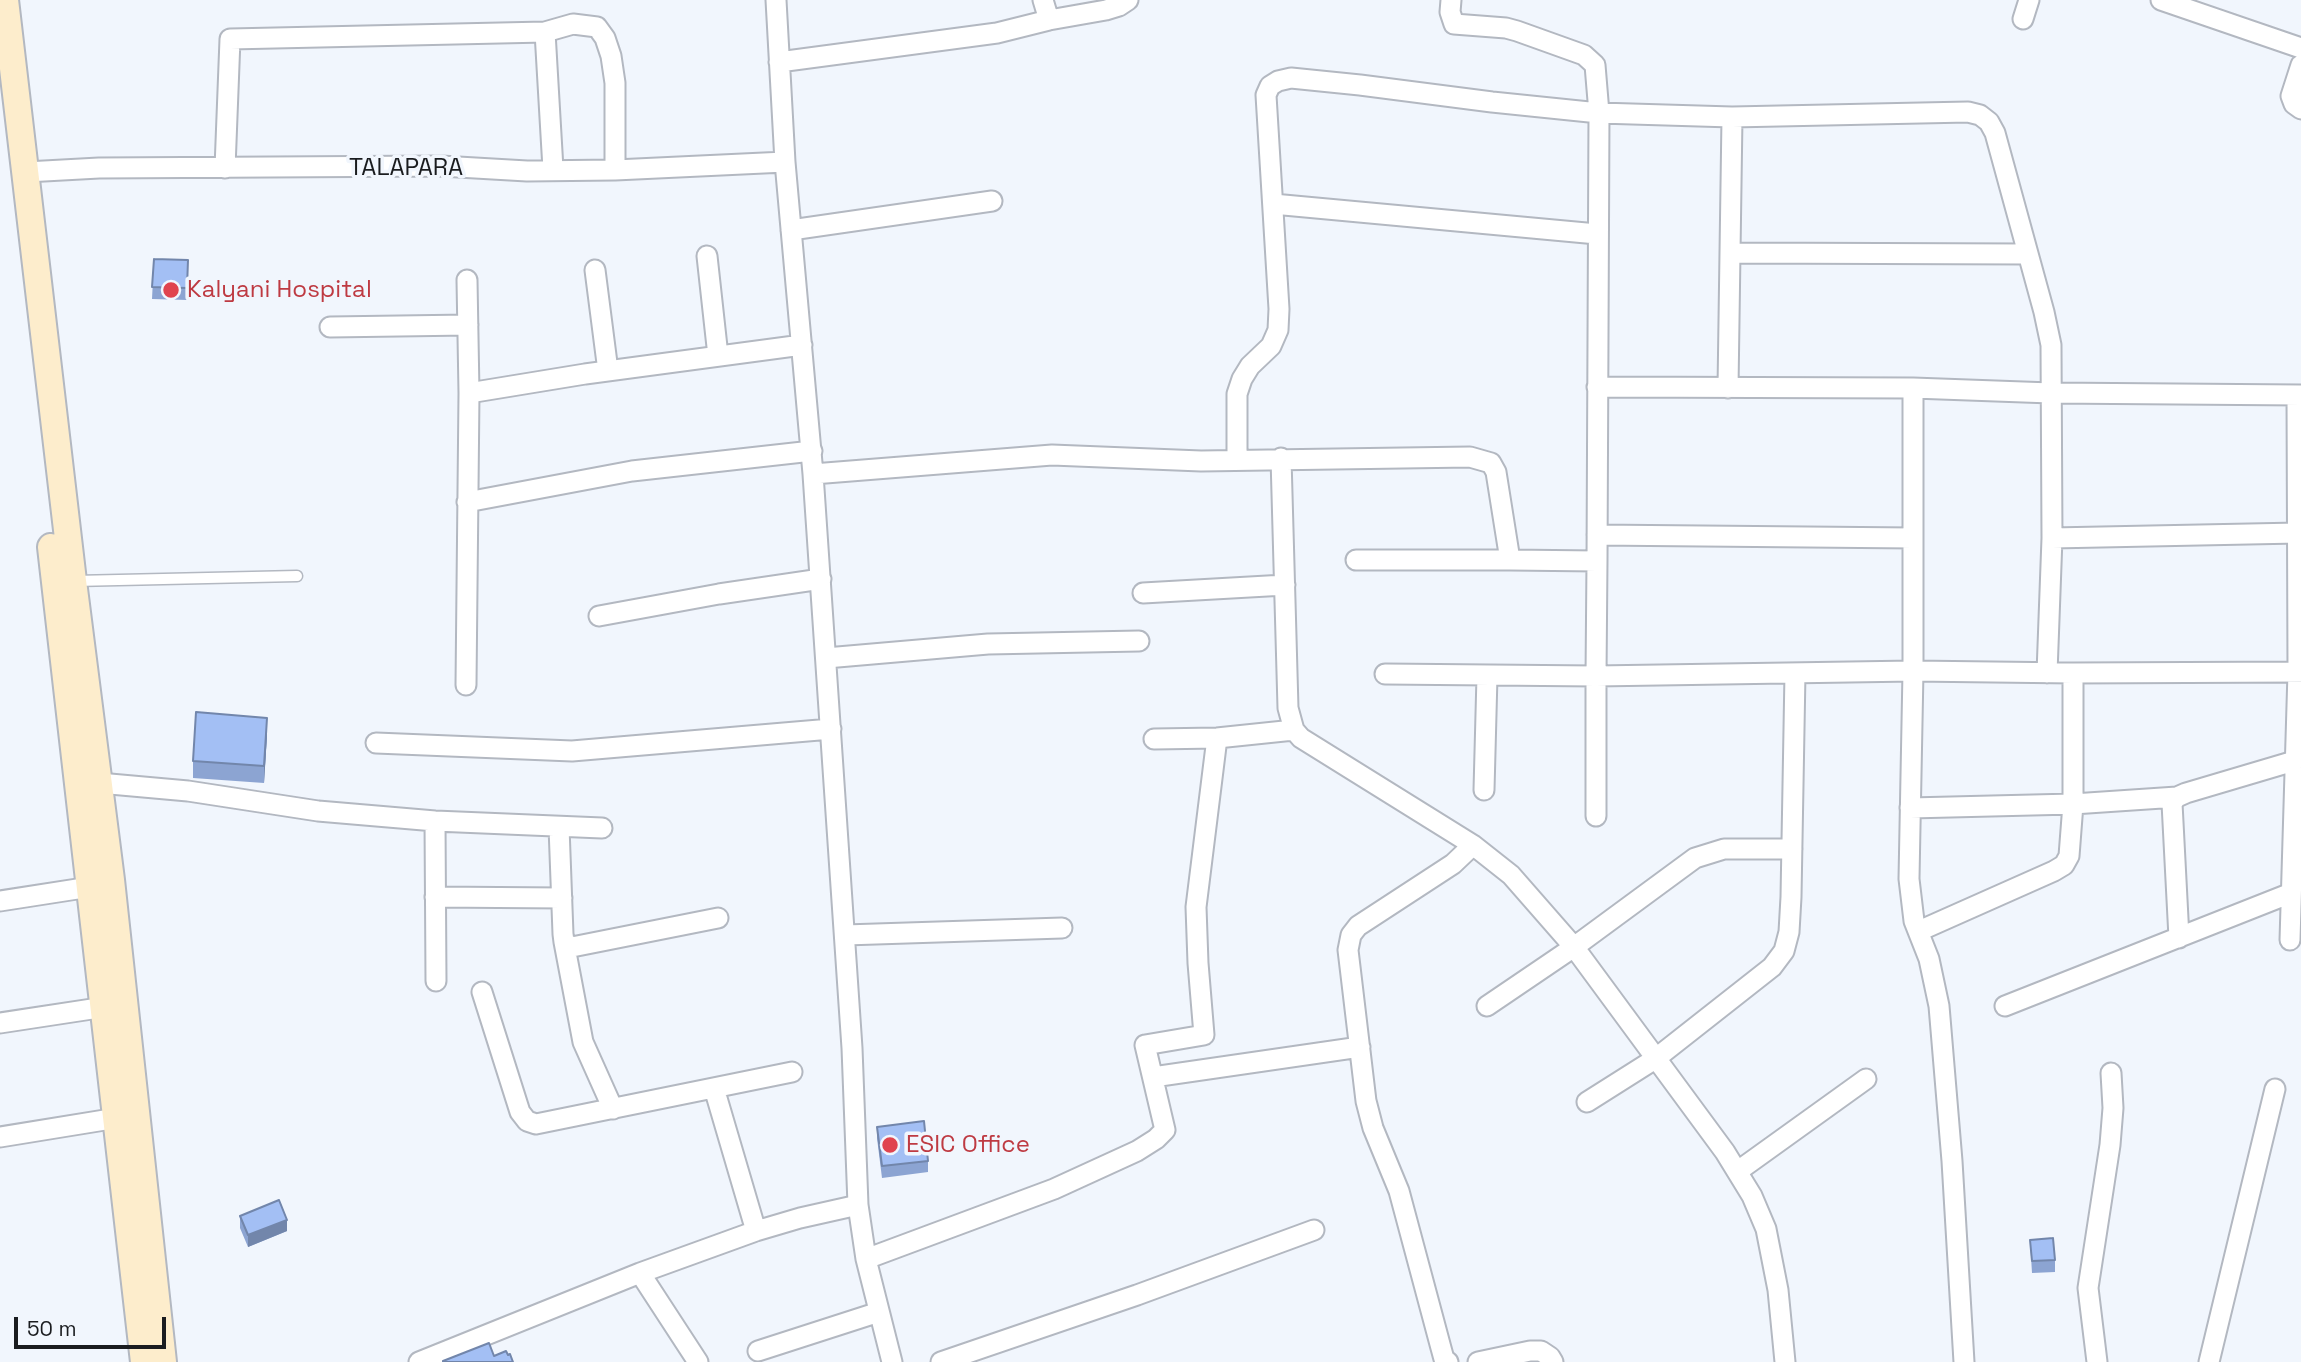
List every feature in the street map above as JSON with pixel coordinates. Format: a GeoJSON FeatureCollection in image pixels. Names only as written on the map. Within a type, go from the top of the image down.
{"type":"FeatureCollection","features":[{"type":"Feature","properties":{"kind":"main road"},"geometry":{"type":"LineString","coordinates":[[5,0],[99,783],[163,1362]]}},
{"type":"Feature","properties":{"kind":"main road"},"geometry":{"type":"LineString","coordinates":[[0,111],[144,1362]]}},
{"type":"Feature","properties":{"kind":"street"},"geometry":{"type":"LineString","coordinates":[[776,0],[785,162],[821,579],[845,935],[858,1205],[866,1259],[892,1362]]}},
{"type":"Feature","properties":{"kind":"street"},"geometry":{"type":"LineString","coordinates":[[1043,0],[1049,20]]}},
{"type":"Feature","properties":{"kind":"street"},"geometry":{"type":"LineString","coordinates":[[779,62],[997,33],[1105,5],[1119,6],[1128,0]]}},
{"type":"Feature","properties":{"kind":"street"},"geometry":{"type":"LineString","coordinates":[[1451,0],[1450,12],[1454,24],[1506,28],[1584,55],[1591,60],[1596,73],[1599,113],[1596,816]]}},
{"type":"Feature","properties":{"kind":"street"},"geometry":{"type":"LineString","coordinates":[[2023,19],[2029,0]]}},
{"type":"Feature","properties":{"kind":"street"},"geometry":{"type":"LineString","coordinates":[[2161,0],[2301,48]]}},
{"type":"Feature","properties":{"kind":"street"},"geometry":{"type":"LineString","coordinates":[[225,168],[230,39],[545,32],[573,24],[585,24],[597,27],[605,38],[611,56],[615,83],[615,170]]}},
{"type":"Feature","properties":{"kind":"street"},"geometry":{"type":"LineString","coordinates":[[545,32],[553,169]]}},
{"type":"Feature","properties":{"kind":"street"},"geometry":{"type":"LineString","coordinates":[[2301,65],[2291,96],[2294,104],[2301,109]]}},
{"type":"Feature","properties":{"kind":"street"},"geometry":{"type":"LineString","coordinates":[[1237,460],[1237,394],[1242,379],[1271,346],[1278,330],[1266,95],[1270,86],[1278,80],[1291,78],[1360,85],[1599,113],[1732,117],[1968,112],[1980,115],[1989,122],[1995,133],[2051,345],[2052,538],[2048,673]]}},
{"type":"Feature","properties":{"kind":"street"},"geometry":{"type":"LineString","coordinates":[[1728,388],[1732,117]]}},
{"type":"Feature","properties":{"kind":"street","name":"TALAPARA"},"geometry":{"type":"LineString","coordinates":[[26,172],[99,168],[441,166],[615,170],[785,162]]}},
{"type":"Feature","properties":{"kind":"street"},"geometry":{"type":"LineString","coordinates":[[791,230],[992,201]]}},
{"type":"Feature","properties":{"kind":"street"},"geometry":{"type":"LineString","coordinates":[[1273,204],[1597,234]]}},
{"type":"Feature","properties":{"kind":"street"},"geometry":{"type":"LineString","coordinates":[[1730,253],[2028,254]]}},
{"type":"Feature","properties":{"kind":"street"},"geometry":{"type":"LineString","coordinates":[[707,256],[718,356]]}},
{"type":"Feature","properties":{"kind":"street"},"geometry":{"type":"LineString","coordinates":[[595,270],[608,371]]}},
{"type":"Feature","properties":{"kind":"street"},"geometry":{"type":"LineString","coordinates":[[466,685],[469,393],[467,280]]}},
{"type":"Feature","properties":{"kind":"street"},"geometry":{"type":"LineString","coordinates":[[330,327],[468,326]]}},
{"type":"Feature","properties":{"kind":"street"},"geometry":{"type":"LineString","coordinates":[[469,393],[802,345]]}},
{"type":"Feature","properties":{"kind":"street"},"geometry":{"type":"LineString","coordinates":[[1597,387],[1913,388],[2051,393],[2299,395],[2299,672],[2294,761],[2297,809],[2290,940]]}},
{"type":"Feature","properties":{"kind":"street"},"geometry":{"type":"LineString","coordinates":[[1913,388],[1910,891],[1914,921],[1929,959],[1939,1006],[1952,1161],[1964,1362]]}},
{"type":"Feature","properties":{"kind":"street"},"geometry":{"type":"LineString","coordinates":[[467,502],[632,471],[812,451]]}},
{"type":"Feature","properties":{"kind":"street"},"geometry":{"type":"LineString","coordinates":[[813,474],[1052,456],[1237,460],[1481,458],[1491,463],[1496,472],[1510,560]]}},
{"type":"Feature","properties":{"kind":"street"},"geometry":{"type":"LineString","coordinates":[[1281,458],[1287,708],[1294,730],[1301,738],[1473,845],[1511,874],[1574,947],[1738,1171],[1752,1196],[1766,1229],[1778,1290],[1786,1362]]}},
{"type":"Feature","properties":{"kind":"street"},"geometry":{"type":"LineString","coordinates":[[2052,538],[2298,533]]}},
{"type":"Feature","properties":{"kind":"street"},"geometry":{"type":"LineString","coordinates":[[1597,536],[1913,538]]}},
{"type":"Feature","properties":{"kind":"street"},"geometry":{"type":"LineString","coordinates":[[1356,560],[1597,561]]}},
{"type":"Feature","properties":{"kind":"street"},"geometry":{"type":"LineString","coordinates":[[599,616],[821,579]]}},
{"type":"Feature","properties":{"kind":"street"},"geometry":{"type":"LineString","coordinates":[[1143,593],[1284,584]]}},
{"type":"Feature","properties":{"kind":"street"},"geometry":{"type":"LineString","coordinates":[[826,659],[988,645],[1139,641]]}},
{"type":"Feature","properties":{"kind":"street"},"geometry":{"type":"LineString","coordinates":[[1385,674],[1596,676],[1913,671],[2299,672]]}},
{"type":"Feature","properties":{"kind":"street"},"geometry":{"type":"LineString","coordinates":[[1587,1102],[1655,1059],[1772,967],[1784,951],[1789,932],[1796,673]]}},
{"type":"Feature","properties":{"kind":"street"},"geometry":{"type":"LineString","coordinates":[[1919,931],[2064,865],[2071,843],[2073,804],[2073,673]]}},
{"type":"Feature","properties":{"kind":"street"},"geometry":{"type":"LineString","coordinates":[[1484,790],[1487,676]]}},
{"type":"Feature","properties":{"kind":"street"},"geometry":{"type":"LineString","coordinates":[[376,743],[572,751],[831,729]]}},
{"type":"Feature","properties":{"kind":"street"},"geometry":{"type":"LineString","coordinates":[[1154,739],[1217,738],[1294,730]]}},
{"type":"Feature","properties":{"kind":"street"},"geometry":{"type":"LineString","coordinates":[[866,1259],[1054,1189],[1146,1145],[1165,1129],[1146,1045],[1204,1035],[1196,907],[1217,738]]}},
{"type":"Feature","properties":{"kind":"street"},"geometry":{"type":"LineString","coordinates":[[1910,808],[2073,804],[2177,797],[2294,761]]}},
{"type":"Feature","properties":{"kind":"street"},"geometry":{"type":"LineString","coordinates":[[99,783],[188,790],[318,811],[435,821],[602,828]]}},
{"type":"Feature","properties":{"kind":"street"},"geometry":{"type":"LineString","coordinates":[[2177,797],[2172,803],[2171,813],[2179,938]]}},
{"type":"Feature","properties":{"kind":"street"},"geometry":{"type":"LineString","coordinates":[[435,821],[436,981]]}},
{"type":"Feature","properties":{"kind":"street"},"geometry":{"type":"LineString","coordinates":[[559,827],[564,942],[583,1042],[613,1109]]}},
{"type":"Feature","properties":{"kind":"street"},"geometry":{"type":"LineString","coordinates":[[1448,1362],[1444,1359],[1399,1191],[1373,1128],[1366,1101],[1348,950],[1351,935],[1358,926],[1453,864],[1473,845]]}},
{"type":"Feature","properties":{"kind":"street"},"geometry":{"type":"LineString","coordinates":[[1488,1006],[1695,858],[1724,849],[1792,849]]}},
{"type":"Feature","properties":{"kind":"street"},"geometry":{"type":"LineString","coordinates":[[0,901],[90,887]]}},
{"type":"Feature","properties":{"kind":"street"},"geometry":{"type":"LineString","coordinates":[[2005,1006],[2291,893]]}},
{"type":"Feature","properties":{"kind":"street"},"geometry":{"type":"LineString","coordinates":[[435,897],[562,898]]}},
{"type":"Feature","properties":{"kind":"street"},"geometry":{"type":"LineString","coordinates":[[564,942],[572,947],[580,947],[718,918]]}},
{"type":"Feature","properties":{"kind":"street"},"geometry":{"type":"LineString","coordinates":[[845,935],[1062,928]]}},
{"type":"Feature","properties":{"kind":"street"},"geometry":{"type":"LineString","coordinates":[[482,992],[520,1112],[527,1121],[536,1124],[792,1072]]}},
{"type":"Feature","properties":{"kind":"street"},"geometry":{"type":"LineString","coordinates":[[0,1023],[104,1007]]}},
{"type":"Feature","properties":{"kind":"street"},"geometry":{"type":"LineString","coordinates":[[1153,1077],[1360,1047]]}},
{"type":"Feature","properties":{"kind":"street"},"geometry":{"type":"LineString","coordinates":[[2098,1362],[2088,1288],[2110,1145],[2113,1108],[2111,1073]]}},
{"type":"Feature","properties":{"kind":"street"},"geometry":{"type":"LineString","coordinates":[[1738,1171],[1866,1079]]}},
{"type":"Feature","properties":{"kind":"street"},"geometry":{"type":"LineString","coordinates":[[714,1088],[756,1231]]}},
{"type":"Feature","properties":{"kind":"street"},"geometry":{"type":"LineString","coordinates":[[2209,1362],[2275,1089]]}},
{"type":"Feature","properties":{"kind":"street"},"geometry":{"type":"LineString","coordinates":[[0,1136],[117,1118]]}},
{"type":"Feature","properties":{"kind":"street"},"geometry":{"type":"LineString","coordinates":[[419,1362],[640,1273],[756,1231],[858,1205]]}},
{"type":"Feature","properties":{"kind":"street"},"geometry":{"type":"LineString","coordinates":[[942,1362],[1137,1296],[1314,1230]]}},
{"type":"Feature","properties":{"kind":"street"},"geometry":{"type":"LineString","coordinates":[[640,1273],[698,1362]]}},
{"type":"Feature","properties":{"kind":"street"},"geometry":{"type":"LineString","coordinates":[[758,1351],[879,1312]]}},
{"type":"Feature","properties":{"kind":"street"},"geometry":{"type":"LineString","coordinates":[[1478,1362],[1541,1351],[1553,1362]]}},
{"type":"Feature","properties":{"kind":"lane"},"geometry":{"type":"LineString","coordinates":[[73,581],[297,576]]}},
{"type":"Feature","properties":{"kind":"building"},"geometry":{"type":"Polygon","coordinates":[[[154,259],[188,260],[187,288],[152,287],[154,259]]]}},
{"type":"Feature","properties":{"kind":"building"},"geometry":{"type":"Polygon","coordinates":[[[196,712],[267,718],[264,766],[193,761],[196,712]]]}},
{"type":"Feature","properties":{"kind":"building"},"geometry":{"type":"Polygon","coordinates":[[[924,1121],[928,1161],[882,1166],[877,1127],[924,1121]]]}},
{"type":"Feature","properties":{"kind":"building"},"geometry":{"type":"Polygon","coordinates":[[[279,1200],[287,1220],[248,1235],[240,1216],[279,1200]]]}},
{"type":"Feature","properties":{"kind":"building"},"geometry":{"type":"Polygon","coordinates":[[[2053,1238],[2055,1260],[2032,1261],[2030,1240],[2053,1238]]]}},
{"type":"Feature","properties":{"kind":"building"},"geometry":{"type":"Polygon","coordinates":[[[489,1343],[494,1356],[506,1351],[513,1362],[443,1362],[443,1361],[489,1343]]]}},
{"type":"Feature","properties":{"kind":"place","name":"Kalyani Hospital"},"geometry":{"type":"Point","coordinates":[171,290]}},
{"type":"Feature","properties":{"kind":"place","name":"ESIC Office"},"geometry":{"type":"Point","coordinates":[890,1145]}}]}
